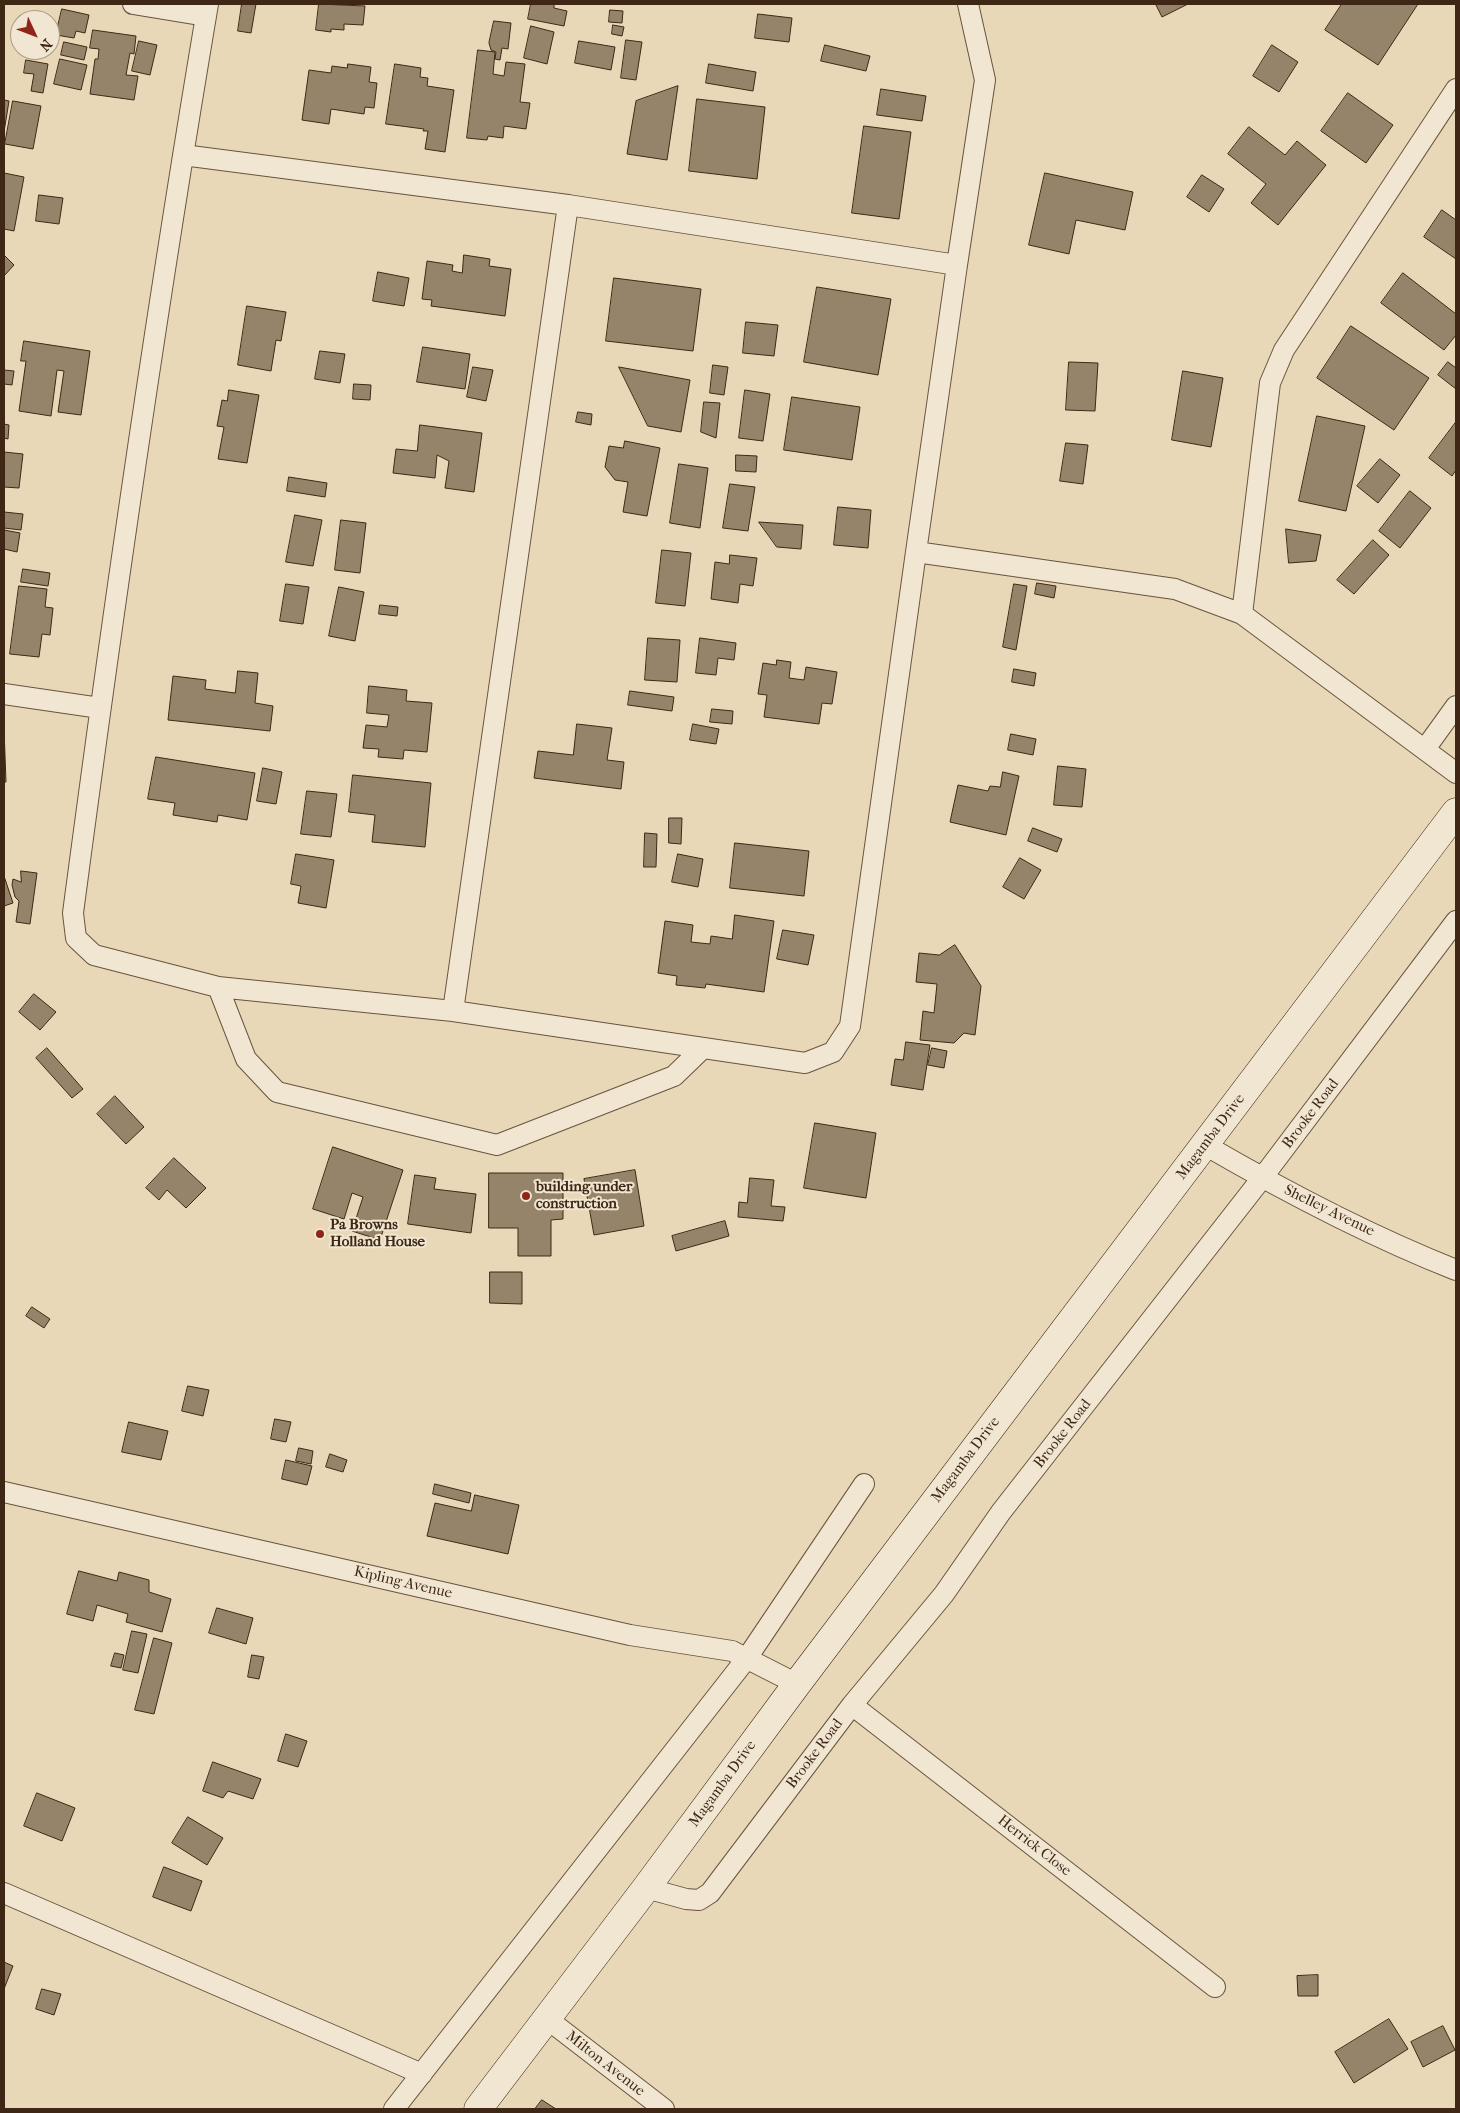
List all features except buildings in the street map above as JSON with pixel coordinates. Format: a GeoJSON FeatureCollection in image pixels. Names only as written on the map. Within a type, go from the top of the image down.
{"type":"FeatureCollection","features":[{"type":"Feature","properties":{"kind":"street"},"geometry":{"type":"LineString","coordinates":[[133,4],[207,10],[183,155],[100,708],[73,914],[76,938],[94,955],[218,987],[454,1011],[805,1063],[833,1052],[850,1026],[916,552],[985,80],[968,4]]}},
{"type":"Feature","properties":{"kind":"street"},"geometry":{"type":"LineString","coordinates":[[1242,614],[1270,383],[1284,350],[1456,89]]}},
{"type":"Feature","properties":{"kind":"street"},"geometry":{"type":"LineString","coordinates":[[183,155],[568,205],[957,265]]}},
{"type":"Feature","properties":{"kind":"street"},"geometry":{"type":"LineString","coordinates":[[454,1011],[568,205]]}},
{"type":"Feature","properties":{"kind":"street"},"geometry":{"type":"LineString","coordinates":[[916,552],[1175,589],[1242,614],[1456,773]]}},
{"type":"Feature","properties":{"kind":"street"},"geometry":{"type":"LineString","coordinates":[[4,694],[100,708]]}},
{"type":"Feature","properties":{"kind":"street"},"geometry":{"type":"LineString","coordinates":[[1425,750],[1456,706]]}},
{"type":"Feature","properties":{"kind":"street","name":"Magamba Drive"},"geometry":{"type":"LineString","coordinates":[[478,2109],[1456,812]]}},
{"type":"Feature","properties":{"kind":"street","name":"Brooke Road"},"geometry":{"type":"LineString","coordinates":[[646,1888],[686,1899],[699,1900],[710,1893],[852,1705],[944,1594],[1001,1512],[1262,1178],[1456,921]]}},
{"type":"Feature","properties":{"kind":"street"},"geometry":{"type":"LineString","coordinates":[[218,987],[246,1059],[277,1092],[497,1145],[674,1076],[703,1048]]}},
{"type":"Feature","properties":{"kind":"street","name":"Shelley Avenue"},"geometry":{"type":"LineString","coordinates":[[1205,1145],[1262,1178],[1416,1254],[1456,1270]]}},
{"type":"Feature","properties":{"kind":"street"},"geometry":{"type":"LineString","coordinates":[[394,2109],[747,1658],[864,1484]]}},
{"type":"Feature","properties":{"kind":"street","name":"Kipling Avenue"},"geometry":{"type":"LineString","coordinates":[[4,1492],[630,1635],[732,1651],[797,1684]]}},
{"type":"Feature","properties":{"kind":"street","name":"Herrick Close"},"geometry":{"type":"LineString","coordinates":[[852,1705],[1215,1987]]}},
{"type":"Feature","properties":{"kind":"street"},"geometry":{"type":"LineString","coordinates":[[4,1892],[422,2074]]}},
{"type":"Feature","properties":{"kind":"street","name":"Milton Avenue"},"geometry":{"type":"LineString","coordinates":[[546,2018],[664,2109]]}},
{"type":"Feature","properties":{"kind":"place","name":"building under construction"},"geometry":{"type":"Point","coordinates":[526,1196]}},
{"type":"Feature","properties":{"kind":"place","name":"Pa Browns Holland House"},"geometry":{"type":"Point","coordinates":[320,1234]}}]}
